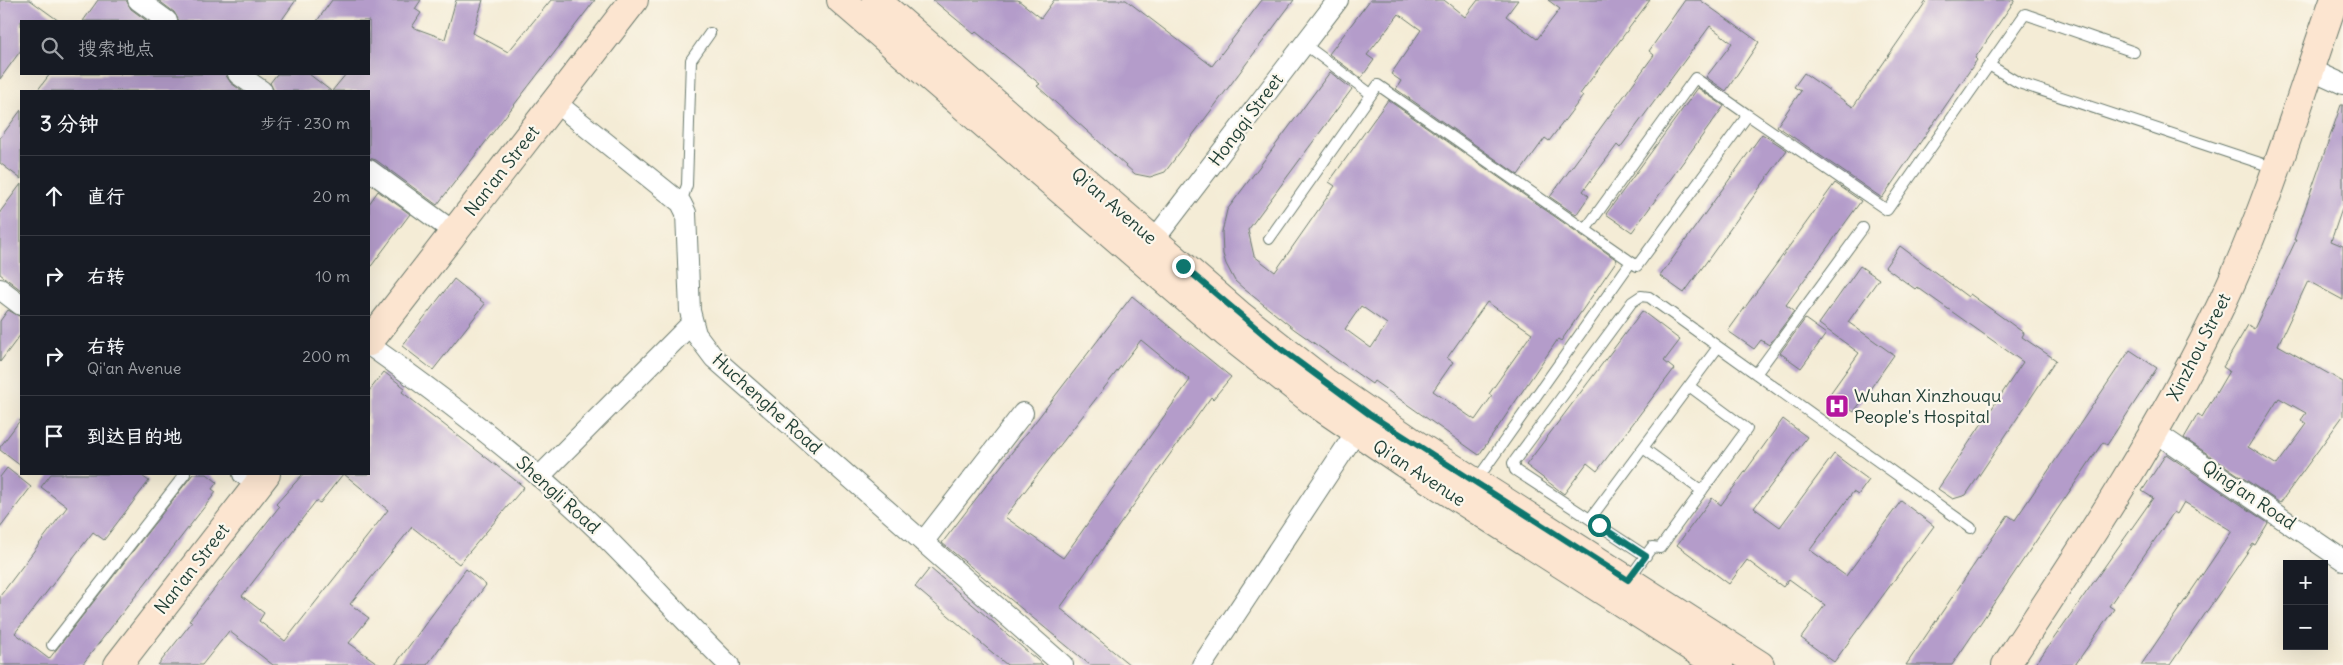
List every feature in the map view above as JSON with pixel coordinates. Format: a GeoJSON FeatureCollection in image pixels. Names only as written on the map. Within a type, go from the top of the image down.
{"type":"FeatureCollection","features":[{"type":"Feature","properties":{"kind":"main road","name":"Nan'an Street"},"geometry":{"type":"LineString","coordinates":[[370,343],[634,0]]}},
{"type":"Feature","properties":{"kind":"main road","name":"Qi'an Avenue"},"geometry":{"type":"LineString","coordinates":[[841,0],[1226,333],[1282,378],[1356,432],[1628,580],[1760,665]]}},
{"type":"Feature","properties":{"kind":"main road","name":"Qi'an Avenue"},"geometry":{"type":"LineString","coordinates":[[876,0],[1241,316],[1468,492],[1719,665]]}},
{"type":"Feature","properties":{"kind":"main road","name":"Xinzhou Street"},"geometry":{"type":"LineString","coordinates":[[2006,665],[2104,517],[2155,432],[2197,356],[2224,300],[2248,243],[2334,0]]}},
{"type":"Feature","properties":{"kind":"main road","name":"Nan'an Street"},"geometry":{"type":"LineString","coordinates":[[118,665],[256,478]]}},
{"type":"Feature","properties":{"kind":"street"},"geometry":{"type":"LineString","coordinates":[[138,0],[166,20]]}},
{"type":"Feature","properties":{"kind":"street","name":"Hongqi Street"},"geometry":{"type":"LineString","coordinates":[[1154,240],[1338,0]]}},
{"type":"Feature","properties":{"kind":"street"},"geometry":{"type":"LineString","coordinates":[[2310,69],[2343,84]]}},
{"type":"Feature","properties":{"kind":"street"},"geometry":{"type":"LineString","coordinates":[[239,75],[261,90]]}},
{"type":"Feature","properties":{"kind":"street"},"geometry":{"type":"LineString","coordinates":[[555,102],[681,204]]}},
{"type":"Feature","properties":{"kind":"street"},"geometry":{"type":"LineString","coordinates":[[370,171],[454,232]]}},
{"type":"Feature","properties":{"kind":"street","name":"Huchenghe Road"},"geometry":{"type":"LineString","coordinates":[[681,204],[686,213],[690,311],[692,323],[704,347],[714,358],[1063,665]]}},
{"type":"Feature","properties":{"kind":"street"},"geometry":{"type":"LineString","coordinates":[[0,289],[20,304]]}},
{"type":"Feature","properties":{"kind":"street"},"geometry":{"type":"LineString","coordinates":[[539,477],[692,323]]}},
{"type":"Feature","properties":{"kind":"street","name":"Shengli Road"},"geometry":{"type":"LineString","coordinates":[[370,345],[460,412],[539,477],[608,540],[729,665]]}},
{"type":"Feature","properties":{"kind":"street"},"geometry":{"type":"LineString","coordinates":[[923,542],[1023,414]]}},
{"type":"Feature","properties":{"kind":"street"},"geometry":{"type":"LineString","coordinates":[[1202,665],[1356,432]]}},
{"type":"Feature","properties":{"kind":"street","name":"Qing'an Road"},"geometry":{"type":"LineString","coordinates":[[2155,432],[2343,560]]}},
{"type":"Feature","properties":{"kind":"lane"},"geometry":{"type":"LineString","coordinates":[[1585,230],[1695,78],[1887,210],[2024,14],[2134,52]]}},
{"type":"Feature","properties":{"kind":"lane"},"geometry":{"type":"LineString","coordinates":[[681,204],[687,185],[691,60],[710,33]]}},
{"type":"Feature","properties":{"kind":"lane"},"geometry":{"type":"LineString","coordinates":[[1304,44],[1372,94]]}},
{"type":"Feature","properties":{"kind":"lane"},"geometry":{"type":"LineString","coordinates":[[1989,65],[2019,83],[2275,168]]}},
{"type":"Feature","properties":{"kind":"lane"},"geometry":{"type":"LineString","coordinates":[[1269,239],[1378,85],[1637,266],[1748,115]]}},
{"type":"Feature","properties":{"kind":"lane"},"geometry":{"type":"LineString","coordinates":[[1756,374],[1863,228]]}},
{"type":"Feature","properties":{"kind":"lane"},"geometry":{"type":"LineString","coordinates":[[1468,492],[1631,262]]}},
{"type":"Feature","properties":{"kind":"lane"},"geometry":{"type":"LineString","coordinates":[[1646,556],[1515,470],[1513,463],[1632,302],[1640,296],[1649,297],[1971,528]]}},
{"type":"Feature","properties":{"kind":"lane"},"geometry":{"type":"LineString","coordinates":[[1590,519],[1718,347]]}},
{"type":"Feature","properties":{"kind":"lane"},"geometry":{"type":"LineString","coordinates":[[1628,580],[1652,547],[1660,548],[1747,429],[1689,386]]}},
{"type":"Feature","properties":{"kind":"lane"},"geometry":{"type":"LineString","coordinates":[[1643,448],[1702,491]]}},
{"type":"Feature","properties":{"kind":"lane"},"geometry":{"type":"LineString","coordinates":[[52,646],[184,475]]}},
{"type":"Feature","properties":{"kind":"building"},"geometry":{"type":"Polygon","coordinates":[[[0,0],[30,0],[58,20],[20,20],[20,51],[0,79],[0,0]]]}},
{"type":"Feature","properties":{"kind":"building"},"geometry":{"type":"Polygon","coordinates":[[[98,0],[126,0],[131,9],[146,20],[84,20],[98,0]]]}},
{"type":"Feature","properties":{"kind":"building"},"geometry":{"type":"Polygon","coordinates":[[[158,0],[296,0],[282,20],[178,20],[174,12],[158,0]]]}},
{"type":"Feature","properties":{"kind":"building"},"geometry":{"type":"Polygon","coordinates":[[[332,0],[421,0],[415,9],[421,13],[412,27],[445,39],[456,0],[483,0],[473,33],[508,52],[551,0],[595,0],[437,205],[376,160],[370,158],[370,90],[333,90],[345,75],[370,75],[370,20],[318,20],[332,0]]]}},
{"type":"Feature","properties":{"kind":"building"},"geometry":{"type":"Polygon","coordinates":[[[933,0],[1018,0],[1041,18],[1054,0],[1126,0],[1212,66],[1262,0],[1294,0],[1165,172],[1150,177],[1135,174],[1037,86],[1040,84],[933,0]]]}},
{"type":"Feature","properties":{"kind":"building"},"geometry":{"type":"Polygon","coordinates":[[[1370,0],[1444,0],[1465,17],[1478,0],[1518,0],[1506,16],[1537,39],[1560,9],[1548,0],[1650,0],[1580,94],[1583,96],[1549,141],[1545,138],[1518,175],[1396,89],[1401,81],[1391,74],[1421,30],[1399,14],[1367,55],[1374,60],[1361,78],[1329,54],[1370,0]]]}},
{"type":"Feature","properties":{"kind":"building"},"geometry":{"type":"Polygon","coordinates":[[[1685,0],[1700,0],[1759,42],[1726,91],[1706,77],[1732,43],[1710,26],[1620,148],[1617,145],[1583,191],[1589,196],[1576,215],[1550,197],[1654,55],[1649,51],[1685,0]]]}},
{"type":"Feature","properties":{"kind":"building"},"geometry":{"type":"Polygon","coordinates":[[[1927,0],[2015,0],[1975,58],[1977,60],[1882,198],[1777,126],[1801,91],[1794,87],[1804,73],[1853,107],[1927,0]]]}},
{"type":"Feature","properties":{"kind":"building"},"geometry":{"type":"Polygon","coordinates":[[[1330,72],[1352,89],[1248,230],[1254,256],[1275,272],[1335,186],[1329,182],[1388,100],[1617,260],[1561,341],[1558,339],[1479,455],[1374,381],[1372,384],[1294,329],[1235,281],[1223,254],[1222,232],[1227,210],[1330,72]],[[1487,302],[1447,358],[1453,362],[1433,391],[1475,420],[1492,396],[1489,394],[1532,333],[1487,302]],[[1361,306],[1345,329],[1371,348],[1387,324],[1361,306]]]}},
{"type":"Feature","properties":{"kind":"building"},"geometry":{"type":"Polygon","coordinates":[[[49,75],[226,75],[231,83],[241,90],[38,90],[49,75]]]}},
{"type":"Feature","properties":{"kind":"building"},"geometry":{"type":"Polygon","coordinates":[[[276,75],[310,75],[330,90],[274,90],[270,83],[276,75]]]}},
{"type":"Feature","properties":{"kind":"building"},"geometry":{"type":"Polygon","coordinates":[[[1698,88],[1724,106],[1632,232],[1606,214],[1698,88]]]}},
{"type":"Feature","properties":{"kind":"building"},"geometry":{"type":"Polygon","coordinates":[[[2341,105],[2343,105],[2343,206],[2331,241],[2343,246],[2343,300],[2308,281],[2278,345],[2343,382],[2343,416],[2280,503],[2184,438],[2198,414],[2202,417],[2229,371],[2223,367],[2248,325],[2254,329],[2296,240],[2294,240],[2341,105]],[[2279,398],[2248,447],[2277,465],[2307,424],[2301,420],[2306,413],[2279,398]]]}},
{"type":"Feature","properties":{"kind":"building"},"geometry":{"type":"Polygon","coordinates":[[[20,111],[20,178],[0,163],[0,138],[20,111]]]}},
{"type":"Feature","properties":{"kind":"building"},"geometry":{"type":"Polygon","coordinates":[[[1762,134],[1787,150],[1684,293],[1660,276],[1762,134]]]}},
{"type":"Feature","properties":{"kind":"building"},"geometry":{"type":"Polygon","coordinates":[[[1835,183],[1861,201],[1786,305],[1794,311],[1769,345],[1761,340],[1754,349],[1728,331],[1835,183]]]}},
{"type":"Feature","properties":{"kind":"building"},"geometry":{"type":"Polygon","coordinates":[[[20,185],[20,289],[0,274],[0,212],[20,185]]]}},
{"type":"Feature","properties":{"kind":"building"},"geometry":{"type":"Polygon","coordinates":[[[378,191],[410,214],[370,268],[370,203],[378,191]]]}},
{"type":"Feature","properties":{"kind":"building"},"geometry":{"type":"Polygon","coordinates":[[[1900,246],[1968,297],[1970,294],[2024,333],[2022,337],[2056,360],[1966,495],[1953,499],[1938,489],[2023,362],[1917,287],[1915,289],[1885,267],[1900,246]]]}},
{"type":"Feature","properties":{"kind":"building"},"geometry":{"type":"Polygon","coordinates":[[[1860,266],[1879,279],[1848,322],[1894,355],[1854,412],[1829,395],[1859,353],[1819,324],[1860,266]]]}},
{"type":"Feature","properties":{"kind":"building"},"geometry":{"type":"Polygon","coordinates":[[[454,279],[485,304],[433,370],[402,346],[454,279]]]}},
{"type":"Feature","properties":{"kind":"building"},"geometry":{"type":"Polygon","coordinates":[[[1132,296],[1231,377],[1213,399],[1211,397],[1060,608],[1130,665],[1090,665],[942,543],[1132,296]],[[1141,340],[1005,517],[1063,558],[1190,380],[1141,340]]]}},
{"type":"Feature","properties":{"kind":"building"},"geometry":{"type":"Polygon","coordinates":[[[8,310],[20,316],[20,335],[0,362],[0,321],[8,310]]]}},
{"type":"Feature","properties":{"kind":"building"},"geometry":{"type":"Polygon","coordinates":[[[1642,311],[1680,340],[1664,361],[1674,369],[1597,471],[1587,463],[1564,494],[1526,465],[1642,311]]]}},
{"type":"Feature","properties":{"kind":"building"},"geometry":{"type":"Polygon","coordinates":[[[1805,319],[1826,334],[1801,368],[1780,353],[1805,319]]]}},
{"type":"Feature","properties":{"kind":"building"},"geometry":{"type":"Polygon","coordinates":[[[2130,350],[2157,368],[2107,445],[2103,442],[1952,665],[1906,665],[2008,515],[2015,520],[2130,350]]]}},
{"type":"Feature","properties":{"kind":"building"},"geometry":{"type":"Polygon","coordinates":[[[384,372],[405,388],[402,392],[524,487],[459,564],[412,527],[350,604],[369,618],[349,643],[380,665],[273,665],[229,631],[202,665],[158,665],[192,622],[189,621],[279,507],[276,504],[302,475],[342,475],[320,503],[316,501],[242,596],[264,613],[259,621],[285,641],[388,510],[345,475],[370,475],[370,390],[384,372]]]}},
{"type":"Feature","properties":{"kind":"building"},"geometry":{"type":"Polygon","coordinates":[[[1783,419],[1807,437],[1754,508],[1780,527],[1834,454],[1869,480],[1858,495],[1853,492],[1810,550],[1846,576],[1901,501],[1934,526],[1834,662],[1801,638],[1825,605],[1789,579],[1783,587],[1747,560],[1729,584],[1677,545],[1712,498],[1721,505],[1783,419]]]}},
{"type":"Feature","properties":{"kind":"building"},"geometry":{"type":"Polygon","coordinates":[[[20,420],[20,465],[0,450],[0,447],[20,420]]]}},
{"type":"Feature","properties":{"kind":"building"},"geometry":{"type":"Polygon","coordinates":[[[2166,454],[2268,523],[2255,545],[2253,544],[2170,665],[2141,665],[2232,531],[2184,502],[2177,514],[2174,512],[2109,606],[2114,609],[2075,665],[2035,665],[2153,498],[2142,491],[2166,454]]]}},
{"type":"Feature","properties":{"kind":"building"},"geometry":{"type":"Polygon","coordinates":[[[7,468],[31,487],[0,528],[0,477],[7,468]]]}},
{"type":"Feature","properties":{"kind":"building"},"geometry":{"type":"Polygon","coordinates":[[[50,475],[140,475],[149,481],[104,540],[93,532],[15,633],[49,659],[192,475],[208,475],[217,482],[212,489],[216,492],[82,665],[0,665],[0,596],[67,507],[41,487],[50,475]]]}},
{"type":"Feature","properties":{"kind":"building"},"geometry":{"type":"Polygon","coordinates":[[[930,568],[1043,665],[1007,665],[915,587],[930,568]]]}},
{"type":"Feature","properties":{"kind":"building"},"geometry":{"type":"Polygon","coordinates":[[[466,569],[486,585],[427,665],[395,665],[466,569]]]}},
{"type":"Feature","properties":{"kind":"place","name":"Wuhan Xinzhouqu People's Hospital"},"geometry":{"type":"Point","coordinates":[1837,406]}},
{"type":"Feature","properties":{"kind":"route"},"geometry":{"type":"LineString","coordinates":[[1183,266],[1281,349],[1369,414],[1628,580],[1646,556],[1599,525]]}}]}
